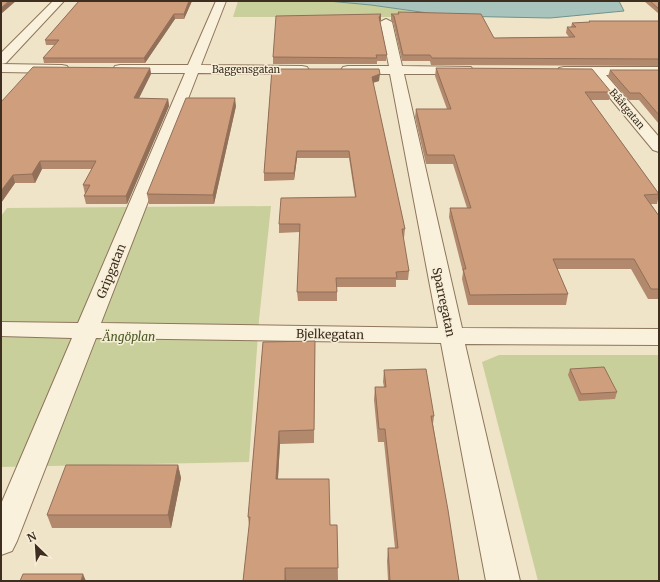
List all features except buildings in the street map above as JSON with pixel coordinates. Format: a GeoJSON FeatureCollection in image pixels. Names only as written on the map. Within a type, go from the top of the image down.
{"type":"FeatureCollection","features":[{"type":"Feature","properties":{"kind":"street"},"geometry":{"type":"LineString","coordinates":[[1,60],[59,1]]}},
{"type":"Feature","properties":{"kind":"street","name":"Gripgatan"},"geometry":{"type":"LineString","coordinates":[[1,541],[192,69],[221,1]]}},
{"type":"Feature","properties":{"kind":"street","name":"Sparregatan"},"geometry":{"type":"LineString","coordinates":[[386,22],[503,581]]}},
{"type":"Feature","properties":{"kind":"street"},"geometry":{"type":"LineString","coordinates":[[1,68],[73,69]]}},
{"type":"Feature","properties":{"kind":"street","name":"Baggensgatan"},"geometry":{"type":"LineString","coordinates":[[105,69],[318,70]]}},
{"type":"Feature","properties":{"kind":"street"},"geometry":{"type":"LineString","coordinates":[[333,70],[476,70]]}},
{"type":"Feature","properties":{"kind":"street"},"geometry":{"type":"LineString","coordinates":[[548,70],[659,71]]}},
{"type":"Feature","properties":{"kind":"street","name":"Bååtgatan"},"geometry":{"type":"LineString","coordinates":[[595,71],[659,147]]}},
{"type":"Feature","properties":{"kind":"street","name":"Bjelkegatan"},"geometry":{"type":"LineString","coordinates":[[1,329],[451,336],[659,337]]}},
{"type":"Feature","properties":{"kind":"green space"},"geometry":{"type":"Polygon","coordinates":[[[238,1],[328,1],[371,5],[445,17],[233,17],[238,1]]]}},
{"type":"Feature","properties":{"kind":"green space","name":"Ängöplan"},"geometry":{"type":"Polygon","coordinates":[[[271,206],[259,320],[249,462],[1,467],[1,216],[7,208],[271,206]]]}},
{"type":"Feature","properties":{"kind":"green space"},"geometry":{"type":"Polygon","coordinates":[[[499,355],[659,355],[659,581],[538,581],[482,362],[499,355]]]}},
{"type":"Feature","properties":{"kind":"water"},"geometry":{"type":"Polygon","coordinates":[[[328,1],[619,1],[624,11],[550,18],[449,16],[371,5],[328,1]]]}}]}
